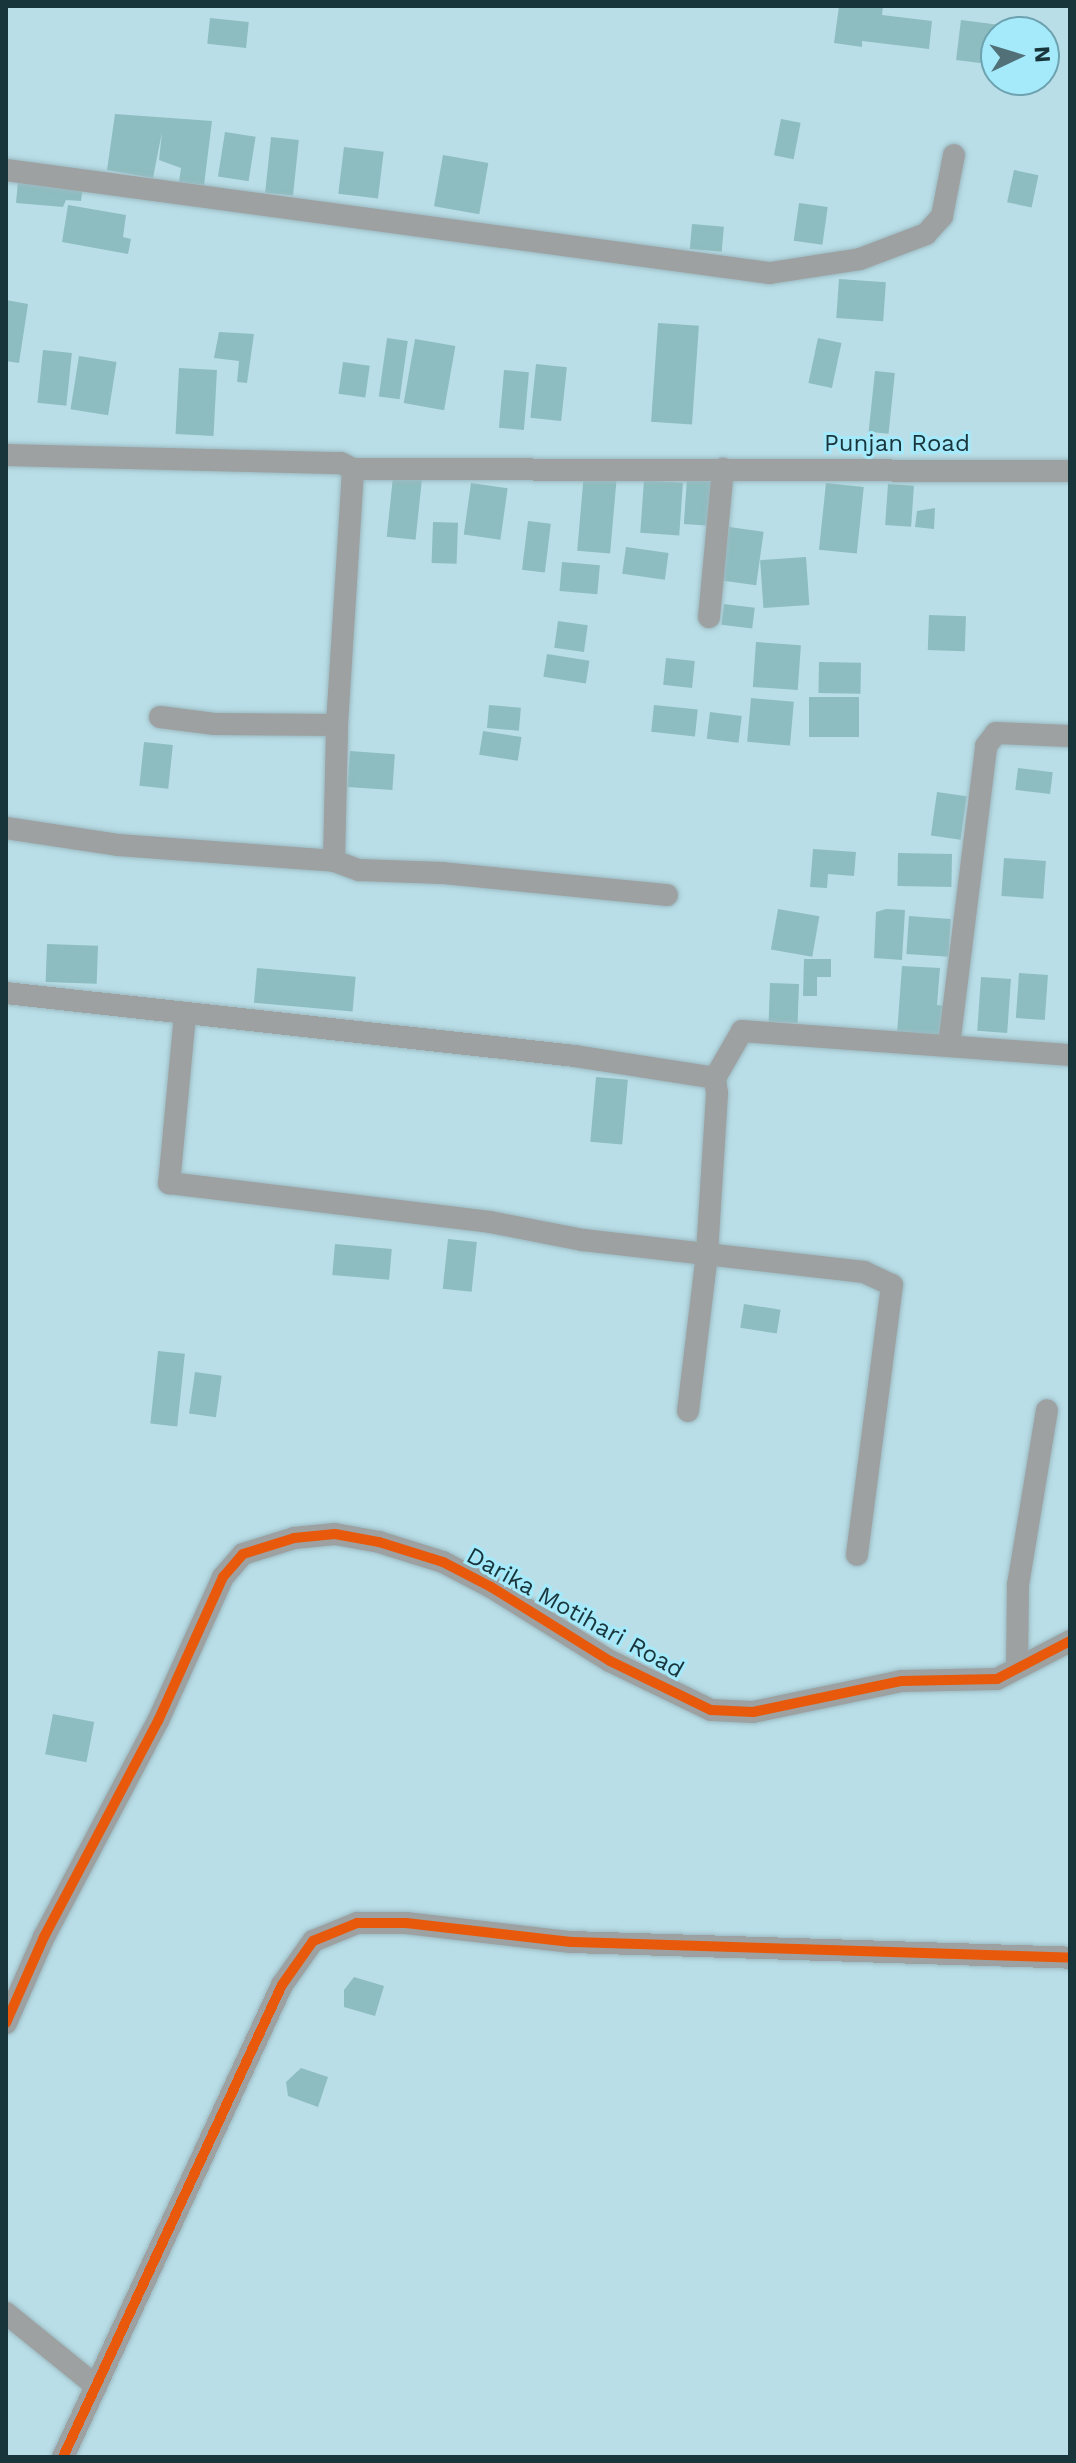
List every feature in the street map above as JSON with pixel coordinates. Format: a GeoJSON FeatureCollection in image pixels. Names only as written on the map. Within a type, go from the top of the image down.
{"type":"FeatureCollection","features":[{"type":"Feature","properties":{"kind":"street"},"geometry":{"type":"LineString","coordinates":[[6,170],[770,273],[860,259],[926,234],[942,216],[954,155]]}},
{"type":"Feature","properties":{"kind":"street","name":"Punjan Road"},"geometry":{"type":"LineString","coordinates":[[6,455],[341,463],[353,469],[1070,471]]}},
{"type":"Feature","properties":{"kind":"street"},"geometry":{"type":"LineString","coordinates":[[334,861],[337,725],[353,469]]}},
{"type":"Feature","properties":{"kind":"street"},"geometry":{"type":"LineString","coordinates":[[709,617],[723,469]]}},
{"type":"Feature","properties":{"kind":"street"},"geometry":{"type":"LineString","coordinates":[[160,717],[215,724],[337,725]]}},
{"type":"Feature","properties":{"kind":"street"},"geometry":{"type":"LineString","coordinates":[[949,1045],[986,746],[996,733],[1070,736]]}},
{"type":"Feature","properties":{"kind":"street"},"geometry":{"type":"LineString","coordinates":[[6,828],[118,845],[334,861],[359,870],[442,873],[667,895]]}},
{"type":"Feature","properties":{"kind":"street"},"geometry":{"type":"LineString","coordinates":[[6,993],[575,1056],[715,1078]]}},
{"type":"Feature","properties":{"kind":"street"},"geometry":{"type":"LineString","coordinates":[[185,1015],[169,1183],[490,1222],[583,1240],[864,1272],[892,1285],[857,1555]]}},
{"type":"Feature","properties":{"kind":"street"},"geometry":{"type":"LineString","coordinates":[[688,1411],[707,1253],[717,1093],[715,1078],[742,1031],[1070,1055]]}},
{"type":"Feature","properties":{"kind":"street"},"geometry":{"type":"LineString","coordinates":[[1017,1667],[1018,1585],[1047,1410]]}},
{"type":"Feature","properties":{"kind":"street","name":"Darika Motihari Road"},"geometry":{"type":"LineString","coordinates":[[6,2023],[44,1937],[158,1721],[223,1577],[243,1554],[294,1538],[335,1534],[379,1542],[443,1562],[491,1587],[610,1661],[711,1710],[753,1712],[902,1681],[997,1679],[1070,1641]]}},
{"type":"Feature","properties":{"kind":"street"},"geometry":{"type":"LineString","coordinates":[[63,2457],[282,1985],[313,1941],[357,1923],[406,1923],[571,1942],[1070,1958]]}},
{"type":"Feature","properties":{"kind":"street"},"geometry":{"type":"LineString","coordinates":[[6,2313],[96,2386]]}},
{"type":"Feature","properties":{"kind":"building"},"geometry":{"type":"Polygon","coordinates":[[[839,6],[883,6],[882,15],[932,21],[929,49],[862,41],[862,47],[834,43],[839,6]]]}},
{"type":"Feature","properties":{"kind":"building"},"geometry":{"type":"Polygon","coordinates":[[[210,18],[249,22],[246,48],[207,44],[210,18]]]}},
{"type":"Feature","properties":{"kind":"building"},"geometry":{"type":"Polygon","coordinates":[[[961,20],[980,22],[980,63],[956,60],[961,20]]]}},
{"type":"Feature","properties":{"kind":"building"},"geometry":{"type":"Polygon","coordinates":[[[115,114],[212,121],[204,185],[179,182],[181,168],[159,160],[162,132],[153,178],[107,170],[115,114]]]}},
{"type":"Feature","properties":{"kind":"building"},"geometry":{"type":"Polygon","coordinates":[[[781,119],[801,123],[794,159],[774,155],[781,119]]]}},
{"type":"Feature","properties":{"kind":"building"},"geometry":{"type":"Polygon","coordinates":[[[225,132],[256,137],[249,181],[218,176],[225,132]]]}},
{"type":"Feature","properties":{"kind":"building"},"geometry":{"type":"Polygon","coordinates":[[[271,137],[299,140],[293,196],[265,193],[271,137]]]}},
{"type":"Feature","properties":{"kind":"building"},"geometry":{"type":"Polygon","coordinates":[[[344,147],[384,152],[378,199],[338,194],[344,147]]]}},
{"type":"Feature","properties":{"kind":"building"},"geometry":{"type":"Polygon","coordinates":[[[443,155],[488,163],[479,214],[434,206],[443,155]]]}},
{"type":"Feature","properties":{"kind":"building"},"geometry":{"type":"Polygon","coordinates":[[[1014,170],[1038,175],[1032,207],[1007,202],[1014,170]]]}},
{"type":"Feature","properties":{"kind":"building"},"geometry":{"type":"Polygon","coordinates":[[[18,181],[83,187],[81,201],[66,200],[63,207],[16,203],[18,181]]]}},
{"type":"Feature","properties":{"kind":"building"},"geometry":{"type":"Polygon","coordinates":[[[799,203],[828,207],[822,245],[794,241],[799,203]]]}},
{"type":"Feature","properties":{"kind":"building"},"geometry":{"type":"Polygon","coordinates":[[[68,205],[126,215],[123,237],[131,239],[128,254],[62,242],[68,205]]]}},
{"type":"Feature","properties":{"kind":"building"},"geometry":{"type":"Polygon","coordinates":[[[692,224],[724,227],[722,252],[690,249],[692,224]]]}},
{"type":"Feature","properties":{"kind":"building"},"geometry":{"type":"Polygon","coordinates":[[[839,279],[886,282],[883,321],[836,318],[839,279]]]}},
{"type":"Feature","properties":{"kind":"building"},"geometry":{"type":"Polygon","coordinates":[[[6,300],[28,304],[19,363],[6,361],[6,300]]]}},
{"type":"Feature","properties":{"kind":"building"},"geometry":{"type":"Polygon","coordinates":[[[658,323],[699,326],[692,425],[651,422],[658,323]]]}},
{"type":"Feature","properties":{"kind":"building"},"geometry":{"type":"Polygon","coordinates":[[[219,332],[254,334],[247,383],[237,382],[239,361],[214,358],[219,332]]]}},
{"type":"Feature","properties":{"kind":"building"},"geometry":{"type":"Polygon","coordinates":[[[387,338],[408,341],[400,399],[379,396],[387,338]]]}},
{"type":"Feature","properties":{"kind":"building"},"geometry":{"type":"Polygon","coordinates":[[[818,338],[841,343],[832,388],[808,383],[818,338]]]}},
{"type":"Feature","properties":{"kind":"building"},"geometry":{"type":"Polygon","coordinates":[[[415,339],[455,346],[444,410],[404,403],[415,339]]]}},
{"type":"Feature","properties":{"kind":"building"},"geometry":{"type":"Polygon","coordinates":[[[43,350],[72,353],[66,406],[37,403],[43,350]]]}},
{"type":"Feature","properties":{"kind":"building"},"geometry":{"type":"Polygon","coordinates":[[[79,356],[117,362],[108,415],[71,409],[79,356]]]}},
{"type":"Feature","properties":{"kind":"building"},"geometry":{"type":"Polygon","coordinates":[[[343,362],[370,366],[365,397],[339,394],[343,362]]]}},
{"type":"Feature","properties":{"kind":"building"},"geometry":{"type":"Polygon","coordinates":[[[536,364],[567,367],[561,421],[530,418],[536,364]]]}},
{"type":"Feature","properties":{"kind":"building"},"geometry":{"type":"Polygon","coordinates":[[[179,368],[217,370],[213,436],[176,434],[179,368]]]}},
{"type":"Feature","properties":{"kind":"building"},"geometry":{"type":"Polygon","coordinates":[[[504,370],[529,372],[524,430],[499,428],[504,370]]]}},
{"type":"Feature","properties":{"kind":"building"},"geometry":{"type":"Polygon","coordinates":[[[875,371],[895,373],[889,434],[869,432],[875,371]]]}},
{"type":"Feature","properties":{"kind":"building"},"geometry":{"type":"Polygon","coordinates":[[[584,473],[617,476],[610,554],[577,551],[584,473]]]}},
{"type":"Feature","properties":{"kind":"building"},"geometry":{"type":"Polygon","coordinates":[[[393,477],[422,480],[416,540],[387,537],[393,477]]]}},
{"type":"Feature","properties":{"kind":"building"},"geometry":{"type":"Polygon","coordinates":[[[687,479],[716,481],[713,526],[684,524],[687,479]]]}},
{"type":"Feature","properties":{"kind":"building"},"geometry":{"type":"Polygon","coordinates":[[[644,480],[683,483],[679,536],[640,533],[644,480]]]}},
{"type":"Feature","properties":{"kind":"building"},"geometry":{"type":"Polygon","coordinates":[[[471,483],[508,488],[500,540],[464,534],[471,483]]]}},
{"type":"Feature","properties":{"kind":"building"},"geometry":{"type":"Polygon","coordinates":[[[826,483],[864,487],[857,554],[819,550],[826,483]]]}},
{"type":"Feature","properties":{"kind":"building"},"geometry":{"type":"Polygon","coordinates":[[[888,484],[914,486],[911,527],[885,525],[888,484]]]}},
{"type":"Feature","properties":{"kind":"building"},"geometry":{"type":"Polygon","coordinates":[[[935,508],[934,529],[915,527],[917,511],[935,508]]]}},
{"type":"Feature","properties":{"kind":"building"},"geometry":{"type":"Polygon","coordinates":[[[528,521],[551,524],[545,572],[522,570],[528,521]]]}},
{"type":"Feature","properties":{"kind":"building"},"geometry":{"type":"Polygon","coordinates":[[[433,522],[458,523],[457,564],[432,563],[433,522]]]}},
{"type":"Feature","properties":{"kind":"building"},"geometry":{"type":"Polygon","coordinates":[[[729,527],[764,532],[756,585],[721,580],[729,527]]]}},
{"type":"Feature","properties":{"kind":"building"},"geometry":{"type":"Polygon","coordinates":[[[626,547],[669,553],[665,580],[622,574],[626,547]]]}},
{"type":"Feature","properties":{"kind":"building"},"geometry":{"type":"Polygon","coordinates":[[[806,557],[809,605],[763,608],[760,560],[806,557]]]}},
{"type":"Feature","properties":{"kind":"building"},"geometry":{"type":"Polygon","coordinates":[[[562,562],[600,565],[597,594],[559,591],[562,562]]]}},
{"type":"Feature","properties":{"kind":"building"},"geometry":{"type":"Polygon","coordinates":[[[724,604],[755,608],[752,629],[721,625],[724,604]]]}},
{"type":"Feature","properties":{"kind":"building"},"geometry":{"type":"Polygon","coordinates":[[[929,615],[966,616],[965,651],[928,650],[929,615]]]}},
{"type":"Feature","properties":{"kind":"building"},"geometry":{"type":"Polygon","coordinates":[[[558,621],[588,625],[584,652],[554,648],[558,621]]]}},
{"type":"Feature","properties":{"kind":"building"},"geometry":{"type":"Polygon","coordinates":[[[756,642],[801,645],[798,690],[753,687],[756,642]]]}},
{"type":"Feature","properties":{"kind":"building"},"geometry":{"type":"Polygon","coordinates":[[[547,654],[589,661],[586,683],[543,677],[547,654]]]}},
{"type":"Feature","properties":{"kind":"building"},"geometry":{"type":"Polygon","coordinates":[[[666,658],[695,661],[692,688],[663,685],[666,658]]]}},
{"type":"Feature","properties":{"kind":"building"},"geometry":{"type":"Polygon","coordinates":[[[819,662],[861,663],[860,694],[818,693],[819,662]]]}},
{"type":"Feature","properties":{"kind":"building"},"geometry":{"type":"Polygon","coordinates":[[[809,697],[859,697],[859,737],[809,737],[809,697]]]}},
{"type":"Feature","properties":{"kind":"building"},"geometry":{"type":"Polygon","coordinates":[[[751,698],[794,702],[790,746],[747,742],[751,698]]]}},
{"type":"Feature","properties":{"kind":"building"},"geometry":{"type":"Polygon","coordinates":[[[489,705],[521,708],[519,731],[487,728],[489,705]]]}},
{"type":"Feature","properties":{"kind":"building"},"geometry":{"type":"Polygon","coordinates":[[[654,705],[698,710],[695,736],[651,732],[654,705]]]}},
{"type":"Feature","properties":{"kind":"building"},"geometry":{"type":"Polygon","coordinates":[[[710,712],[742,716],[738,743],[707,739],[710,712]]]}},
{"type":"Feature","properties":{"kind":"building"},"geometry":{"type":"Polygon","coordinates":[[[483,731],[522,737],[518,761],[479,755],[483,731]]]}},
{"type":"Feature","properties":{"kind":"building"},"geometry":{"type":"Polygon","coordinates":[[[144,742],[173,745],[168,789],[139,786],[144,742]]]}},
{"type":"Feature","properties":{"kind":"building"},"geometry":{"type":"Polygon","coordinates":[[[350,751],[395,754],[392,790],[347,787],[350,751]]]}},
{"type":"Feature","properties":{"kind":"building"},"geometry":{"type":"Polygon","coordinates":[[[1018,768],[1053,772],[1050,794],[1015,790],[1018,768]]]}},
{"type":"Feature","properties":{"kind":"building"},"geometry":{"type":"Polygon","coordinates":[[[937,792],[967,796],[961,840],[931,836],[937,792]]]}},
{"type":"Feature","properties":{"kind":"building"},"geometry":{"type":"Polygon","coordinates":[[[813,849],[856,852],[854,876],[828,874],[827,888],[810,887],[813,849]]]}},
{"type":"Feature","properties":{"kind":"building"},"geometry":{"type":"Polygon","coordinates":[[[898,853],[952,854],[951,887],[897,886],[898,853]]]}},
{"type":"Feature","properties":{"kind":"building"},"geometry":{"type":"Polygon","coordinates":[[[1004,858],[1046,861],[1043,899],[1001,896],[1004,858]]]}},
{"type":"Feature","properties":{"kind":"building"},"geometry":{"type":"Polygon","coordinates":[[[778,909],[819,916],[812,957],[771,949],[778,909]]]}},
{"type":"Feature","properties":{"kind":"building"},"geometry":{"type":"Polygon","coordinates":[[[905,910],[902,960],[874,958],[876,912],[905,910]]]}},
{"type":"Feature","properties":{"kind":"building"},"geometry":{"type":"Polygon","coordinates":[[[909,916],[951,919],[948,957],[906,954],[909,916]]]}},
{"type":"Feature","properties":{"kind":"building"},"geometry":{"type":"Polygon","coordinates":[[[47,944],[98,946],[97,984],[46,982],[47,944]]]}},
{"type":"Feature","properties":{"kind":"building"},"geometry":{"type":"Polygon","coordinates":[[[804,959],[831,959],[831,977],[817,977],[817,996],[803,996],[804,959]]]}},
{"type":"Feature","properties":{"kind":"building"},"geometry":{"type":"Polygon","coordinates":[[[902,966],[940,968],[937,1005],[946,1006],[944,1037],[897,1034],[902,966]]]}},
{"type":"Feature","properties":{"kind":"building"},"geometry":{"type":"Polygon","coordinates":[[[257,968],[356,977],[353,1011],[254,1003],[257,968]]]}},
{"type":"Feature","properties":{"kind":"building"},"geometry":{"type":"Polygon","coordinates":[[[1019,973],[1048,975],[1045,1020],[1016,1018],[1019,973]]]}},
{"type":"Feature","properties":{"kind":"building"},"geometry":{"type":"Polygon","coordinates":[[[981,977],[1011,979],[1007,1033],[977,1031],[981,977]]]}},
{"type":"Feature","properties":{"kind":"building"},"geometry":{"type":"Polygon","coordinates":[[[770,983],[799,984],[798,1023],[769,1022],[770,983]]]}},
{"type":"Feature","properties":{"kind":"building"},"geometry":{"type":"Polygon","coordinates":[[[596,1077],[628,1080],[622,1145],[590,1142],[596,1077]]]}},
{"type":"Feature","properties":{"kind":"building"},"geometry":{"type":"Polygon","coordinates":[[[448,1239],[477,1242],[472,1292],[443,1289],[448,1239]]]}},
{"type":"Feature","properties":{"kind":"building"},"geometry":{"type":"Polygon","coordinates":[[[335,1244],[392,1249],[389,1280],[332,1275],[335,1244]]]}},
{"type":"Feature","properties":{"kind":"building"},"geometry":{"type":"Polygon","coordinates":[[[744,1304],[781,1310],[777,1333],[740,1328],[744,1304]]]}},
{"type":"Feature","properties":{"kind":"building"},"geometry":{"type":"Polygon","coordinates":[[[158,1351],[185,1354],[177,1426],[150,1424],[158,1351]]]}},
{"type":"Feature","properties":{"kind":"building"},"geometry":{"type":"Polygon","coordinates":[[[195,1372],[222,1376],[216,1417],[189,1414],[195,1372]]]}},
{"type":"Feature","properties":{"kind":"building"},"geometry":{"type":"Polygon","coordinates":[[[53,1714],[94,1722],[86,1762],[45,1754],[53,1714]]]}},
{"type":"Feature","properties":{"kind":"building"},"geometry":{"type":"Polygon","coordinates":[[[354,1977],[384,1986],[375,2016],[344,2007],[344,1990],[354,1977]]]}},
{"type":"Feature","properties":{"kind":"building"},"geometry":{"type":"Polygon","coordinates":[[[301,2068],[328,2077],[318,2107],[288,2096],[286,2082],[301,2068]]]}},
{"type":"Feature","properties":{"kind":"cycle path"},"geometry":{"type":"LineString","coordinates":[[6,2023],[44,1937],[158,1721],[223,1577],[243,1554],[294,1538],[335,1534],[379,1542],[443,1562],[491,1587],[610,1661],[711,1710],[753,1712],[902,1681],[997,1679],[1070,1641]]}},
{"type":"Feature","properties":{"kind":"cycle path"},"geometry":{"type":"LineString","coordinates":[[63,2457],[282,1985],[313,1941],[357,1923],[406,1923],[571,1942],[1070,1958]]}}]}
